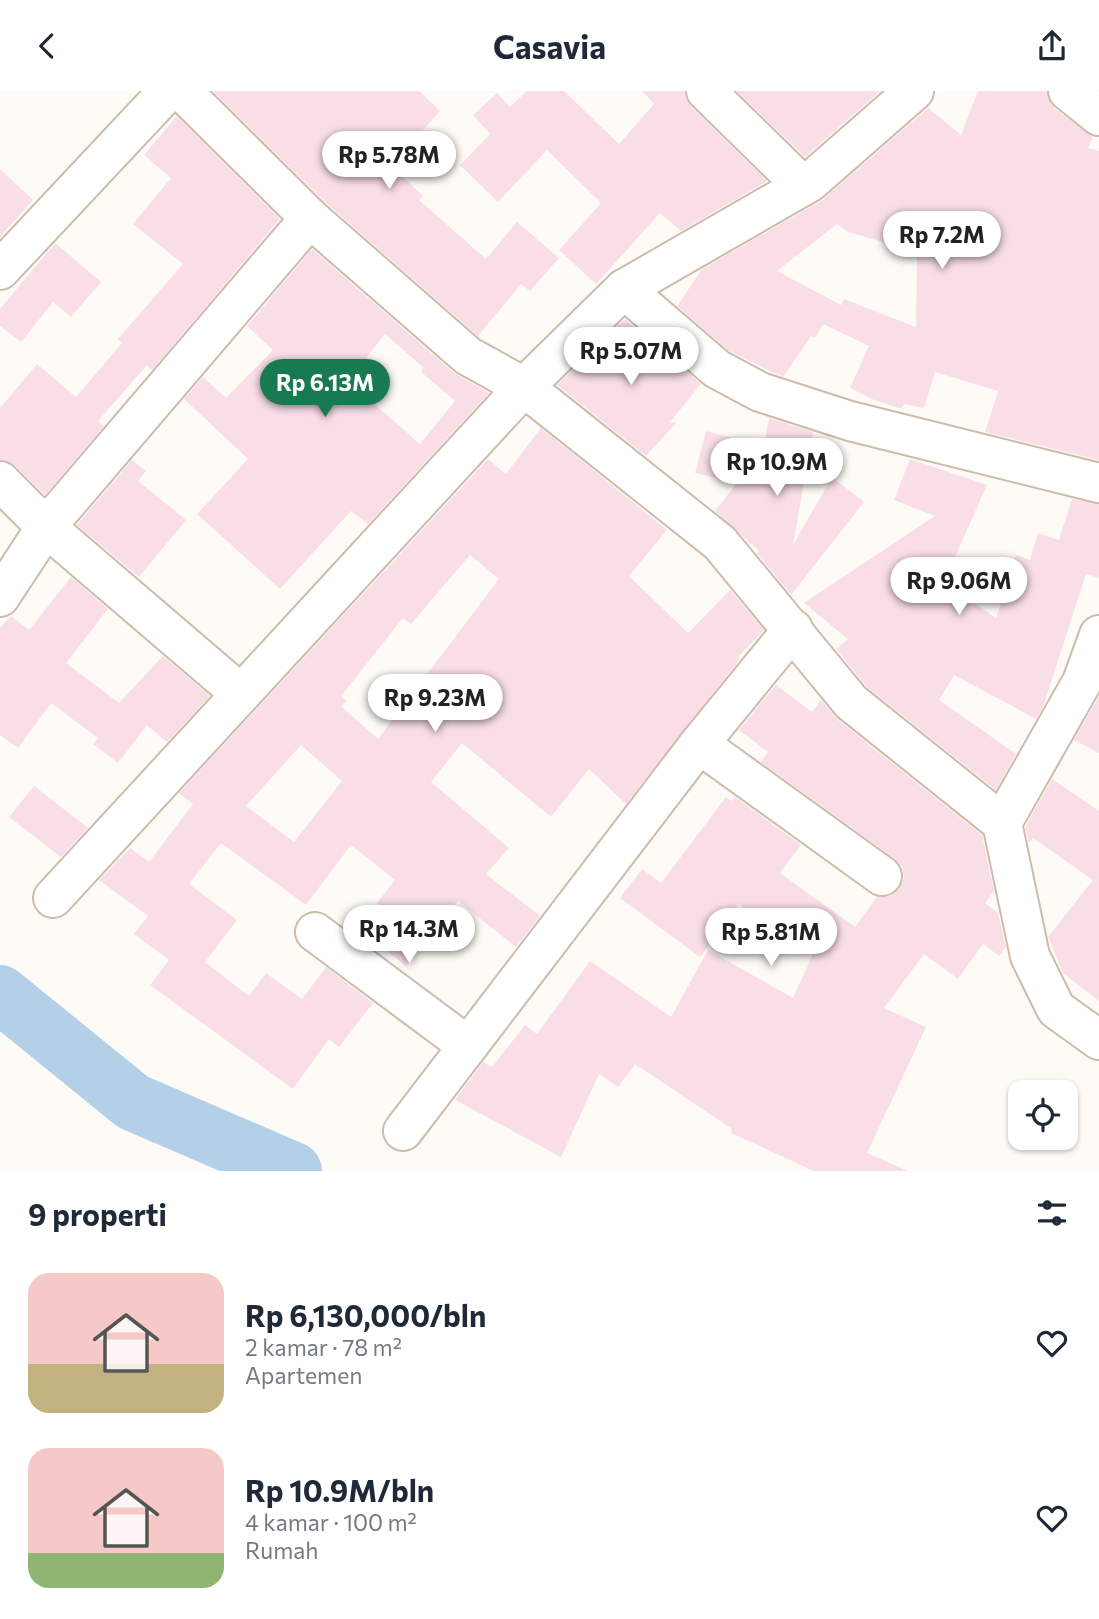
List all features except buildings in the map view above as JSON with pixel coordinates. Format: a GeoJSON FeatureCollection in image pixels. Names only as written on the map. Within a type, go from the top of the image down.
{"type":"FeatureCollection","features":[{"type":"Feature","properties":{"kind":"street"},"geometry":{"type":"LineString","coordinates":[[0,270],[168,91]]}},
{"type":"Feature","properties":{"kind":"street"},"geometry":{"type":"LineString","coordinates":[[182,91],[310,218],[468,356],[524,387],[720,543],[851,702],[1002,823],[1030,956],[1056,1009],[1099,1040]]}},
{"type":"Feature","properties":{"kind":"street"},"geometry":{"type":"LineString","coordinates":[[706,91],[803,186]]}},
{"type":"Feature","properties":{"kind":"street"},"geometry":{"type":"LineString","coordinates":[[53,898],[524,387],[624,289],[803,186],[914,91]]}},
{"type":"Feature","properties":{"kind":"street"},"geometry":{"type":"LineString","coordinates":[[1068,91],[1099,116]]}},
{"type":"Feature","properties":{"kind":"street"},"geometry":{"type":"LineString","coordinates":[[0,597],[46,527],[310,218]]}},
{"type":"Feature","properties":{"kind":"street"},"geometry":{"type":"LineString","coordinates":[[624,289],[717,369],[760,393],[850,421],[1099,484]]}},
{"type":"Feature","properties":{"kind":"street"},"geometry":{"type":"LineString","coordinates":[[0,481],[46,527],[241,694]]}},
{"type":"Feature","properties":{"kind":"street"},"geometry":{"type":"LineString","coordinates":[[403,1131],[699,744],[793,629]]}},
{"type":"Feature","properties":{"kind":"street"},"geometry":{"type":"LineString","coordinates":[[1002,823],[1082,682],[1099,635]]}},
{"type":"Feature","properties":{"kind":"street"},"geometry":{"type":"LineString","coordinates":[[699,744],[882,876]]}},
{"type":"Feature","properties":{"kind":"street"},"geometry":{"type":"LineString","coordinates":[[315,932],[468,1046]]}},
{"type":"Feature","properties":{"kind":"waterway"},"geometry":{"type":"LineString","coordinates":[[0,994],[133,1102],[293,1171]]}}]}
